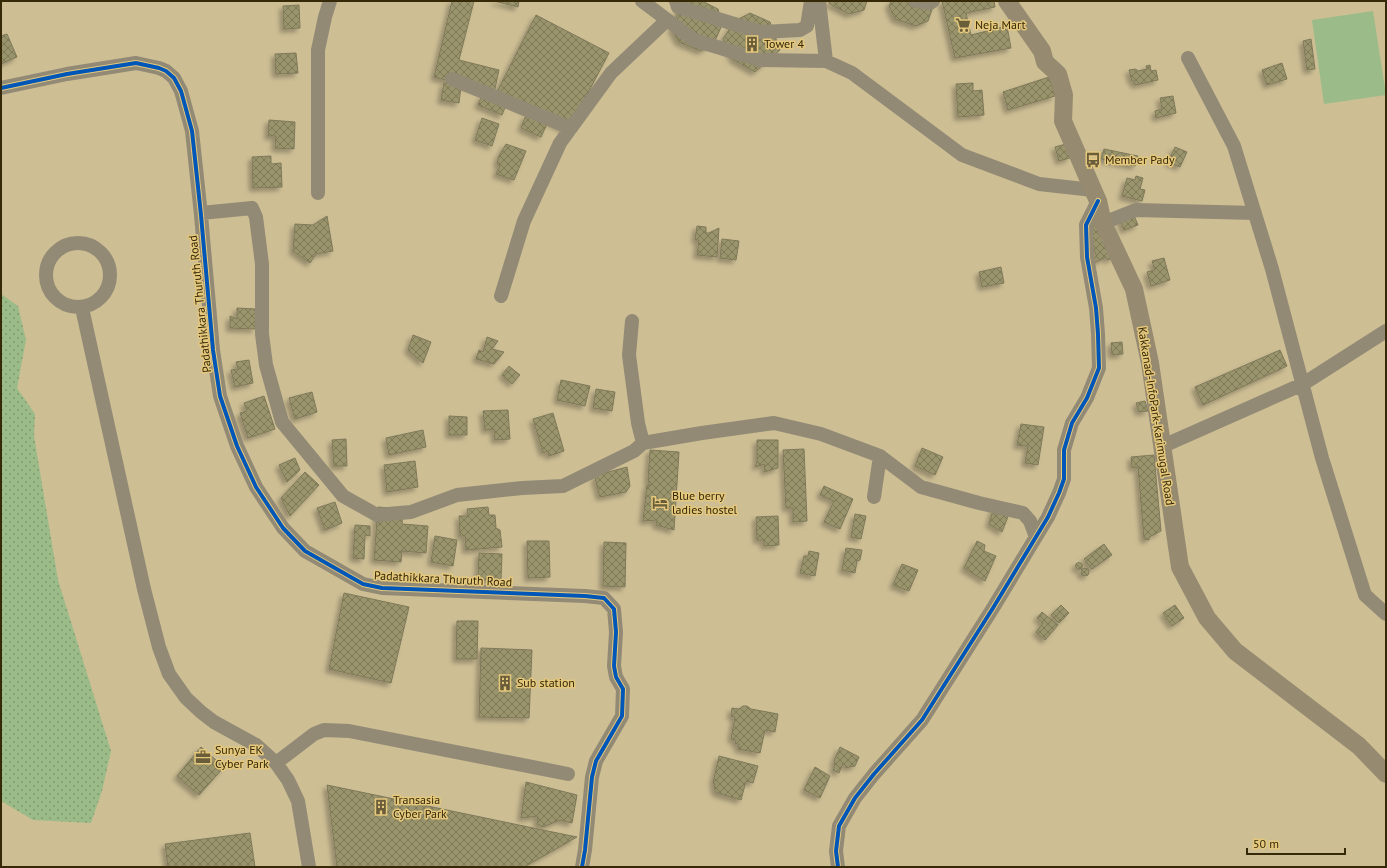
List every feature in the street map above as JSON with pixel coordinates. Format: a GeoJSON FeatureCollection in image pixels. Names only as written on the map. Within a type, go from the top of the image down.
{"type":"FeatureCollection","features":[{"type":"Feature","properties":{"kind":"main road","name":"Kakkanad-InfoPark-Karimugal Road"},"geometry":{"type":"LineString","coordinates":[[1007,1],[1042,51],[1045,62],[1058,74],[1064,95],[1063,121],[1095,196],[1103,223],[1134,289],[1150,363],[1180,567],[1207,618],[1235,651],[1359,746],[1386,774]]}},
{"type":"Feature","properties":{"kind":"street"},"geometry":{"type":"LineString","coordinates":[[318,193],[318,50],[325,16],[330,1]]}},
{"type":"Feature","properties":{"kind":"street"},"geometry":{"type":"LineString","coordinates":[[642,1],[694,40],[760,60],[826,61],[852,73],[962,155],[1039,184],[1095,196],[1086,225],[1088,257],[1096,308],[1099,368],[1087,398],[1072,423],[1064,450],[1064,479],[1059,493],[1048,517],[989,615],[922,720],[874,774],[855,798],[838,826],[836,851],[838,867]]}},
{"type":"Feature","properties":{"kind":"street"},"geometry":{"type":"LineString","coordinates":[[676,1],[678,8],[761,32],[800,30],[807,26],[811,1]]}},
{"type":"Feature","properties":{"kind":"street"},"geometry":{"type":"LineString","coordinates":[[819,1],[826,61]]}},
{"type":"Feature","properties":{"kind":"street"},"geometry":{"type":"LineString","coordinates":[[915,1],[930,3],[933,1]]}},
{"type":"Feature","properties":{"kind":"street"},"geometry":{"type":"LineString","coordinates":[[501,296],[524,221],[560,143],[611,73],[668,20]]}},
{"type":"Feature","properties":{"kind":"street"},"geometry":{"type":"LineString","coordinates":[[1188,58],[1234,146],[1272,269],[1322,458],[1365,595],[1386,614]]}},
{"type":"Feature","properties":{"kind":"street","name":"Padathikkara Thuruth Road"},"geometry":{"type":"LineString","coordinates":[[1,88],[67,74],[136,63],[147,64],[166,71],[174,78],[181,91],[192,131],[201,213],[212,350],[220,396],[237,446],[256,487],[283,528],[305,551],[363,584],[382,588],[604,598],[614,609],[616,632],[614,666],[616,677],[623,689],[622,716],[616,729],[596,761],[592,777],[582,867]]}},
{"type":"Feature","properties":{"kind":"street"},"geometry":{"type":"LineString","coordinates":[[452,79],[571,128]]}},
{"type":"Feature","properties":{"kind":"street"},"geometry":{"type":"LineString","coordinates":[[201,213],[252,208],[256,217],[262,264],[262,328],[266,365],[282,422],[343,496],[377,515],[411,512],[457,495],[522,488],[563,486],[634,451],[643,443],[774,423],[821,434],[880,456],[921,487],[1023,513],[1030,521],[1036,537]]}},
{"type":"Feature","properties":{"kind":"street"},"geometry":{"type":"LineString","coordinates":[[1103,223],[1136,210],[1255,213]]}},
{"type":"Feature","properties":{"kind":"street"},"geometry":{"type":"LineString","coordinates":[[74,243],[86,244],[98,249],[106,259],[110,271],[109,284],[103,295],[94,304],[82,308],[69,307],[58,301],[50,291],[45,279],[46,266],[52,255],[62,247],[74,243]]}},
{"type":"Feature","properties":{"kind":"street"},"geometry":{"type":"LineString","coordinates":[[82,308],[144,589],[159,647],[169,674],[186,698],[201,712],[214,722],[256,745],[276,763],[288,780],[298,801],[309,867]]}},
{"type":"Feature","properties":{"kind":"street"},"geometry":{"type":"LineString","coordinates":[[632,321],[629,354],[638,423],[643,443]]}},
{"type":"Feature","properties":{"kind":"street"},"geometry":{"type":"LineString","coordinates":[[1163,446],[1303,384],[1386,331]]}},
{"type":"Feature","properties":{"kind":"street"},"geometry":{"type":"LineString","coordinates":[[874,497],[880,456]]}},
{"type":"Feature","properties":{"kind":"street"},"geometry":{"type":"LineString","coordinates":[[276,763],[314,734],[324,730],[349,731],[568,774]]}},
{"type":"Feature","properties":{"kind":"green space"},"geometry":{"type":"Polygon","coordinates":[[[1373,11],[1386,95],[1324,104],[1312,20],[1373,11]]]}},
{"type":"Feature","properties":{"kind":"green space"},"geometry":{"type":"Polygon","coordinates":[[[1,294],[18,306],[26,340],[17,388],[35,414],[34,436],[58,580],[111,751],[102,791],[91,823],[33,820],[1,801],[1,294]]]}},
{"type":"Feature","properties":{"kind":"building"},"geometry":{"type":"Polygon","coordinates":[[[452,1],[474,1],[459,60],[499,70],[494,93],[434,77],[452,1]]]}},
{"type":"Feature","properties":{"kind":"building"},"geometry":{"type":"Polygon","coordinates":[[[494,1],[519,1],[518,7],[494,1]]]}},
{"type":"Feature","properties":{"kind":"building"},"geometry":{"type":"Polygon","coordinates":[[[682,1],[702,1],[718,9],[722,25],[714,43],[701,51],[679,42],[672,29],[682,1]]]}},
{"type":"Feature","properties":{"kind":"building"},"geometry":{"type":"Polygon","coordinates":[[[828,1],[867,1],[864,10],[849,14],[830,4],[828,1]]]}},
{"type":"Feature","properties":{"kind":"building"},"geometry":{"type":"Polygon","coordinates":[[[891,1],[935,1],[928,21],[916,26],[895,19],[889,6],[891,1]]]}},
{"type":"Feature","properties":{"kind":"building"},"geometry":{"type":"Polygon","coordinates":[[[942,1],[994,1],[995,7],[966,13],[971,35],[1007,26],[1011,48],[955,58],[942,1]]]}},
{"type":"Feature","properties":{"kind":"building"},"geometry":{"type":"Polygon","coordinates":[[[299,5],[300,28],[284,29],[283,6],[299,5]]]}},
{"type":"Feature","properties":{"kind":"building","name":"Tower 4"},"geometry":{"type":"Polygon","coordinates":[[[750,13],[770,22],[780,50],[755,72],[734,60],[723,39],[735,21],[750,13]]]}},
{"type":"Feature","properties":{"kind":"building"},"geometry":{"type":"Polygon","coordinates":[[[536,15],[609,53],[568,131],[496,94],[536,15]]]}},
{"type":"Feature","properties":{"kind":"building"},"geometry":{"type":"Polygon","coordinates":[[[7,34],[17,57],[1,64],[1,36],[7,34]]]}},
{"type":"Feature","properties":{"kind":"building"},"geometry":{"type":"Polygon","coordinates":[[[1311,39],[1315,69],[1307,70],[1303,41],[1311,39]]]}},
{"type":"Feature","properties":{"kind":"building"},"geometry":{"type":"Polygon","coordinates":[[[296,53],[298,73],[276,74],[275,54],[296,53]]]}},
{"type":"Feature","properties":{"kind":"building"},"geometry":{"type":"Polygon","coordinates":[[[1282,63],[1287,79],[1267,85],[1262,70],[1282,63]]]}},
{"type":"Feature","properties":{"kind":"building"},"geometry":{"type":"Polygon","coordinates":[[[1150,65],[1151,71],[1156,70],[1158,80],[1135,85],[1134,81],[1132,81],[1129,70],[1136,69],[1138,71],[1147,69],[1146,66],[1150,65]]]}},
{"type":"Feature","properties":{"kind":"building"},"geometry":{"type":"Polygon","coordinates":[[[1049,77],[1055,96],[1008,110],[1003,92],[1049,77]]]}},
{"type":"Feature","properties":{"kind":"building"},"geometry":{"type":"Polygon","coordinates":[[[444,83],[461,86],[459,103],[441,100],[444,83]]]}},
{"type":"Feature","properties":{"kind":"building"},"geometry":{"type":"Polygon","coordinates":[[[973,83],[973,91],[982,90],[984,115],[958,117],[956,84],[973,83]]]}},
{"type":"Feature","properties":{"kind":"building"},"geometry":{"type":"Polygon","coordinates":[[[482,95],[506,105],[502,115],[478,105],[482,95]]]}},
{"type":"Feature","properties":{"kind":"building"},"geometry":{"type":"Polygon","coordinates":[[[1173,96],[1176,113],[1156,118],[1155,111],[1162,109],[1160,98],[1173,96]]]}},
{"type":"Feature","properties":{"kind":"building"},"geometry":{"type":"Polygon","coordinates":[[[526,115],[547,124],[541,137],[521,128],[526,115]]]}},
{"type":"Feature","properties":{"kind":"building"},"geometry":{"type":"Polygon","coordinates":[[[482,118],[499,124],[492,146],[475,140],[482,118]]]}},
{"type":"Feature","properties":{"kind":"building"},"geometry":{"type":"Polygon","coordinates":[[[269,120],[295,122],[294,149],[275,148],[276,136],[268,136],[269,120]]]}},
{"type":"Feature","properties":{"kind":"building"},"geometry":{"type":"Polygon","coordinates":[[[506,144],[526,151],[514,180],[496,174],[500,166],[497,163],[499,156],[506,144]]]}},
{"type":"Feature","properties":{"kind":"building"},"geometry":{"type":"Polygon","coordinates":[[[1066,144],[1070,158],[1059,161],[1055,147],[1066,144]]]}},
{"type":"Feature","properties":{"kind":"building"},"geometry":{"type":"Polygon","coordinates":[[[1175,147],[1187,152],[1180,167],[1168,162],[1175,147]]]}},
{"type":"Feature","properties":{"kind":"building"},"geometry":{"type":"Polygon","coordinates":[[[1104,149],[1138,156],[1135,166],[1101,159],[1104,149]]]}},
{"type":"Feature","properties":{"kind":"building"},"geometry":{"type":"Polygon","coordinates":[[[271,156],[271,164],[281,163],[282,187],[253,188],[252,157],[271,156]]]}},
{"type":"Feature","properties":{"kind":"building"},"geometry":{"type":"Polygon","coordinates":[[[1136,176],[1143,178],[1140,189],[1145,190],[1142,201],[1122,196],[1127,178],[1135,180],[1136,176]]]}},
{"type":"Feature","properties":{"kind":"building"},"geometry":{"type":"Polygon","coordinates":[[[1133,213],[1138,225],[1124,230],[1120,219],[1133,213]]]}},
{"type":"Feature","properties":{"kind":"building"},"geometry":{"type":"Polygon","coordinates":[[[327,216],[333,251],[316,254],[310,263],[293,251],[295,224],[313,225],[327,216]]]}},
{"type":"Feature","properties":{"kind":"building"},"geometry":{"type":"Polygon","coordinates":[[[1092,217],[1114,257],[1108,260],[1106,257],[1092,264],[1090,260],[1097,256],[1089,241],[1092,217]]]}},
{"type":"Feature","properties":{"kind":"building"},"geometry":{"type":"Polygon","coordinates":[[[697,226],[706,227],[706,233],[719,228],[717,257],[697,255],[699,240],[695,240],[697,226]]]}},
{"type":"Feature","properties":{"kind":"building"},"geometry":{"type":"Polygon","coordinates":[[[722,239],[739,241],[736,260],[720,258],[722,239]]]}},
{"type":"Feature","properties":{"kind":"building"},"geometry":{"type":"Polygon","coordinates":[[[1164,258],[1170,280],[1151,286],[1147,272],[1155,270],[1152,261],[1164,258]]]}},
{"type":"Feature","properties":{"kind":"building"},"geometry":{"type":"Polygon","coordinates":[[[1001,267],[1004,283],[982,287],[979,272],[1001,267]]]}},
{"type":"Feature","properties":{"kind":"building"},"geometry":{"type":"Polygon","coordinates":[[[237,308],[256,309],[255,329],[230,328],[230,316],[237,319],[237,308]]]}},
{"type":"Feature","properties":{"kind":"building"},"geometry":{"type":"Polygon","coordinates":[[[413,335],[431,342],[423,363],[408,350],[413,335]]]}},
{"type":"Feature","properties":{"kind":"building"},"geometry":{"type":"Polygon","coordinates":[[[487,337],[498,341],[492,349],[504,352],[494,364],[476,359],[479,350],[483,352],[487,337]]]}},
{"type":"Feature","properties":{"kind":"building"},"geometry":{"type":"Polygon","coordinates":[[[1122,342],[1123,354],[1112,355],[1111,343],[1122,342]]]}},
{"type":"Feature","properties":{"kind":"building"},"geometry":{"type":"Polygon","coordinates":[[[1280,350],[1287,366],[1203,405],[1195,387],[1280,350]]]}},
{"type":"Feature","properties":{"kind":"building"},"geometry":{"type":"Polygon","coordinates":[[[249,360],[253,383],[235,387],[231,370],[238,369],[236,362],[249,360]]]}},
{"type":"Feature","properties":{"kind":"building"},"geometry":{"type":"Polygon","coordinates":[[[509,366],[520,375],[512,384],[502,375],[509,366]]]}},
{"type":"Feature","properties":{"kind":"building"},"geometry":{"type":"Polygon","coordinates":[[[561,380],[590,386],[585,406],[557,400],[561,380]]]}},
{"type":"Feature","properties":{"kind":"building"},"geometry":{"type":"Polygon","coordinates":[[[596,389],[615,392],[612,411],[593,408],[596,389]]]}},
{"type":"Feature","properties":{"kind":"building"},"geometry":{"type":"Polygon","coordinates":[[[312,392],[317,412],[295,419],[289,398],[312,392]]]}},
{"type":"Feature","properties":{"kind":"building"},"geometry":{"type":"Polygon","coordinates":[[[264,396],[275,429],[248,438],[240,413],[247,411],[244,403],[264,396]]]}},
{"type":"Feature","properties":{"kind":"building"},"geometry":{"type":"Polygon","coordinates":[[[1145,401],[1148,411],[1139,412],[1136,403],[1145,401]]]}},
{"type":"Feature","properties":{"kind":"building"},"geometry":{"type":"Polygon","coordinates":[[[508,410],[510,439],[495,440],[494,429],[485,430],[483,411],[508,410]]]}},
{"type":"Feature","properties":{"kind":"building"},"geometry":{"type":"Polygon","coordinates":[[[553,413],[564,451],[549,456],[548,451],[543,453],[533,419],[553,413]]]}},
{"type":"Feature","properties":{"kind":"building"},"geometry":{"type":"Polygon","coordinates":[[[449,416],[467,417],[467,435],[449,435],[449,416]]]}},
{"type":"Feature","properties":{"kind":"building"},"geometry":{"type":"Polygon","coordinates":[[[1021,424],[1044,427],[1038,465],[1025,463],[1028,446],[1017,445],[1021,424]]]}},
{"type":"Feature","properties":{"kind":"building"},"geometry":{"type":"Polygon","coordinates":[[[423,430],[426,447],[389,455],[386,438],[423,430]]]}},
{"type":"Feature","properties":{"kind":"building"},"geometry":{"type":"Polygon","coordinates":[[[346,439],[347,466],[334,466],[332,440],[346,439]]]}},
{"type":"Feature","properties":{"kind":"building"},"geometry":{"type":"Polygon","coordinates":[[[757,440],[778,440],[778,468],[764,472],[765,464],[755,467],[757,462],[757,440]]]}},
{"type":"Feature","properties":{"kind":"building"},"geometry":{"type":"Polygon","coordinates":[[[922,448],[943,457],[935,475],[915,466],[922,448]]]}},
{"type":"Feature","properties":{"kind":"building"},"geometry":{"type":"Polygon","coordinates":[[[804,449],[807,521],[793,522],[793,508],[786,508],[783,450],[804,449]]]}},
{"type":"Feature","properties":{"kind":"building","name":"Blue berry ladies hostel"},"geometry":{"type":"Polygon","coordinates":[[[650,450],[679,452],[674,530],[656,525],[657,520],[643,521],[647,485],[650,486],[648,480],[650,450]]]}},
{"type":"Feature","properties":{"kind":"building"},"geometry":{"type":"Polygon","coordinates":[[[1154,455],[1161,531],[1149,537],[1149,540],[1144,539],[1138,467],[1132,468],[1131,457],[1154,455]]]}},
{"type":"Feature","properties":{"kind":"building"},"geometry":{"type":"Polygon","coordinates":[[[295,458],[300,470],[287,482],[279,465],[295,458]]]}},
{"type":"Feature","properties":{"kind":"building"},"geometry":{"type":"Polygon","coordinates":[[[415,461],[418,487],[387,492],[384,465],[415,461]]]}},
{"type":"Feature","properties":{"kind":"building"},"geometry":{"type":"Polygon","coordinates":[[[627,467],[630,486],[626,492],[600,497],[595,478],[597,475],[627,467]]]}},
{"type":"Feature","properties":{"kind":"building"},"geometry":{"type":"Polygon","coordinates":[[[305,472],[319,485],[290,516],[281,498],[305,472]]]}},
{"type":"Feature","properties":{"kind":"building"},"geometry":{"type":"Polygon","coordinates":[[[824,486],[853,499],[840,529],[824,522],[834,501],[820,495],[824,486]]]}},
{"type":"Feature","properties":{"kind":"building"},"geometry":{"type":"Polygon","coordinates":[[[335,502],[342,523],[325,530],[317,508],[335,502]]]}},
{"type":"Feature","properties":{"kind":"building"},"geometry":{"type":"Polygon","coordinates":[[[378,507],[403,509],[402,524],[428,526],[426,553],[402,551],[401,562],[374,560],[378,507]]]}},
{"type":"Feature","properties":{"kind":"building"},"geometry":{"type":"Polygon","coordinates":[[[488,507],[489,515],[495,515],[496,528],[500,530],[502,547],[466,550],[465,536],[460,536],[459,516],[468,516],[467,509],[488,507]]]}},
{"type":"Feature","properties":{"kind":"building"},"geometry":{"type":"Polygon","coordinates":[[[994,507],[1009,514],[1002,532],[989,524],[994,507]]]}},
{"type":"Feature","properties":{"kind":"building"},"geometry":{"type":"Polygon","coordinates":[[[855,514],[866,516],[861,539],[851,537],[855,514]]]}},
{"type":"Feature","properties":{"kind":"building"},"geometry":{"type":"Polygon","coordinates":[[[778,516],[779,545],[764,546],[764,540],[757,540],[756,517],[778,516]]]}},
{"type":"Feature","properties":{"kind":"building"},"geometry":{"type":"Polygon","coordinates":[[[355,525],[370,526],[370,536],[365,535],[364,559],[353,558],[355,525]]]}},
{"type":"Feature","properties":{"kind":"building"},"geometry":{"type":"Polygon","coordinates":[[[435,536],[457,540],[453,566],[431,562],[435,536]]]}},
{"type":"Feature","properties":{"kind":"building"},"geometry":{"type":"Polygon","coordinates":[[[527,541],[549,541],[550,577],[528,578],[527,541]]]}},
{"type":"Feature","properties":{"kind":"building"},"geometry":{"type":"Polygon","coordinates":[[[977,541],[985,545],[984,551],[996,556],[985,581],[964,568],[977,541]]]}},
{"type":"Feature","properties":{"kind":"building"},"geometry":{"type":"Polygon","coordinates":[[[604,542],[626,543],[625,587],[603,586],[604,542]]]}},
{"type":"Feature","properties":{"kind":"building"},"geometry":{"type":"Polygon","coordinates":[[[1104,544],[1112,555],[1092,569],[1084,559],[1104,544]]]}},
{"type":"Feature","properties":{"kind":"building"},"geometry":{"type":"Polygon","coordinates":[[[846,548],[862,550],[860,560],[857,561],[855,573],[842,570],[846,548]]]}},
{"type":"Feature","properties":{"kind":"building"},"geometry":{"type":"Polygon","coordinates":[[[809,551],[819,553],[815,576],[800,573],[804,556],[808,556],[809,551]]]}},
{"type":"Feature","properties":{"kind":"building"},"geometry":{"type":"Polygon","coordinates":[[[479,553],[502,554],[501,580],[478,579],[479,553]]]}},
{"type":"Feature","properties":{"kind":"building"},"geometry":{"type":"Polygon","coordinates":[[[1079,562],[1082,563],[1082,569],[1079,570],[1076,569],[1075,566],[1076,563],[1079,562]]]}},
{"type":"Feature","properties":{"kind":"building"},"geometry":{"type":"Polygon","coordinates":[[[902,564],[918,570],[909,591],[893,585],[902,564]]]}},
{"type":"Feature","properties":{"kind":"building"},"geometry":{"type":"Polygon","coordinates":[[[1085,568],[1088,569],[1088,575],[1085,576],[1082,575],[1081,572],[1082,569],[1085,568]]]}},
{"type":"Feature","properties":{"kind":"building"},"geometry":{"type":"Polygon","coordinates":[[[344,593],[409,607],[391,683],[329,669],[344,593]]]}},
{"type":"Feature","properties":{"kind":"building"},"geometry":{"type":"Polygon","coordinates":[[[1061,605],[1069,613],[1059,623],[1051,615],[1061,605]]]}},
{"type":"Feature","properties":{"kind":"building"},"geometry":{"type":"Polygon","coordinates":[[[1175,605],[1184,618],[1172,626],[1163,613],[1175,605]]]}},
{"type":"Feature","properties":{"kind":"building"},"geometry":{"type":"Polygon","coordinates":[[[1042,612],[1058,625],[1045,640],[1036,632],[1043,623],[1037,618],[1042,612]]]}},
{"type":"Feature","properties":{"kind":"building"},"geometry":{"type":"Polygon","coordinates":[[[457,621],[478,621],[477,659],[456,659],[457,621]]]}},
{"type":"Feature","properties":{"kind":"building","name":"Sub station"},"geometry":{"type":"Polygon","coordinates":[[[481,648],[532,650],[529,718],[479,717],[481,648]]]}},
{"type":"Feature","properties":{"kind":"building"},"geometry":{"type":"Polygon","coordinates":[[[743,706],[778,714],[775,732],[765,730],[760,753],[738,749],[739,744],[735,744],[736,740],[731,739],[735,717],[731,716],[732,708],[739,709],[743,706]]]}},
{"type":"Feature","properties":{"kind":"building"},"geometry":{"type":"Polygon","coordinates":[[[201,747],[224,767],[199,795],[177,776],[201,747]]]}},
{"type":"Feature","properties":{"kind":"building"},"geometry":{"type":"Polygon","coordinates":[[[840,747],[859,757],[855,766],[847,768],[843,763],[839,773],[833,770],[835,763],[834,761],[840,747]]]}},
{"type":"Feature","properties":{"kind":"building"},"geometry":{"type":"Polygon","coordinates":[[[719,756],[758,766],[753,783],[746,781],[741,800],[717,793],[714,789],[715,784],[713,783],[719,756]]]}},
{"type":"Feature","properties":{"kind":"building"},"geometry":{"type":"Polygon","coordinates":[[[815,767],[830,776],[820,798],[804,790],[815,767]]]}},
{"type":"Feature","properties":{"kind":"building"},"geometry":{"type":"Polygon","coordinates":[[[526,782],[577,795],[572,823],[560,820],[543,827],[537,824],[538,816],[521,818],[526,782]]]}},
{"type":"Feature","properties":{"kind":"building","name":"Transasia Cyber Park"},"geometry":{"type":"Polygon","coordinates":[[[327,785],[577,837],[524,867],[337,867],[327,785]]]}},
{"type":"Feature","properties":{"kind":"building"},"geometry":{"type":"Polygon","coordinates":[[[250,833],[255,867],[168,867],[165,844],[250,833]]]}},
{"type":"Feature","properties":{"kind":"cycle path"},"geometry":{"type":"LineString","coordinates":[[1,88],[67,74],[136,63],[159,68],[166,71],[174,78],[181,91],[192,131],[213,350],[220,396],[237,446],[256,487],[283,528],[305,551],[363,584],[382,588],[585,596],[604,598],[614,609],[616,632],[614,666],[616,677],[623,689],[622,716],[596,761],[592,777],[582,867]]}},
{"type":"Feature","properties":{"kind":"cycle path"},"geometry":{"type":"LineString","coordinates":[[838,867],[836,851],[839,826],[855,798],[874,774],[922,720],[993,608],[1048,517],[1059,493],[1064,479],[1064,450],[1072,423],[1087,398],[1099,368],[1096,308],[1087,257],[1086,225],[1098,201]]}},
{"type":"Feature","properties":{"kind":"place","name":"Neja Mart"},"geometry":{"type":"Point","coordinates":[963,25]}},
{"type":"Feature","properties":{"kind":"place","name":"Tower 4"},"geometry":{"type":"Point","coordinates":[752,44]}},
{"type":"Feature","properties":{"kind":"place","name":"Member Pady"},"geometry":{"type":"Point","coordinates":[1093,160]}},
{"type":"Feature","properties":{"kind":"place","name":"Blue berry ladies hostel"},"geometry":{"type":"Point","coordinates":[660,503]}},
{"type":"Feature","properties":{"kind":"place","name":"Sub station"},"geometry":{"type":"Point","coordinates":[505,683]}},
{"type":"Feature","properties":{"kind":"place","name":"Sunya EK Cyber Park"},"geometry":{"type":"Point","coordinates":[203,757]}},
{"type":"Feature","properties":{"kind":"place","name":"Transasia Cyber Park"},"geometry":{"type":"Point","coordinates":[381,807]}}]}
